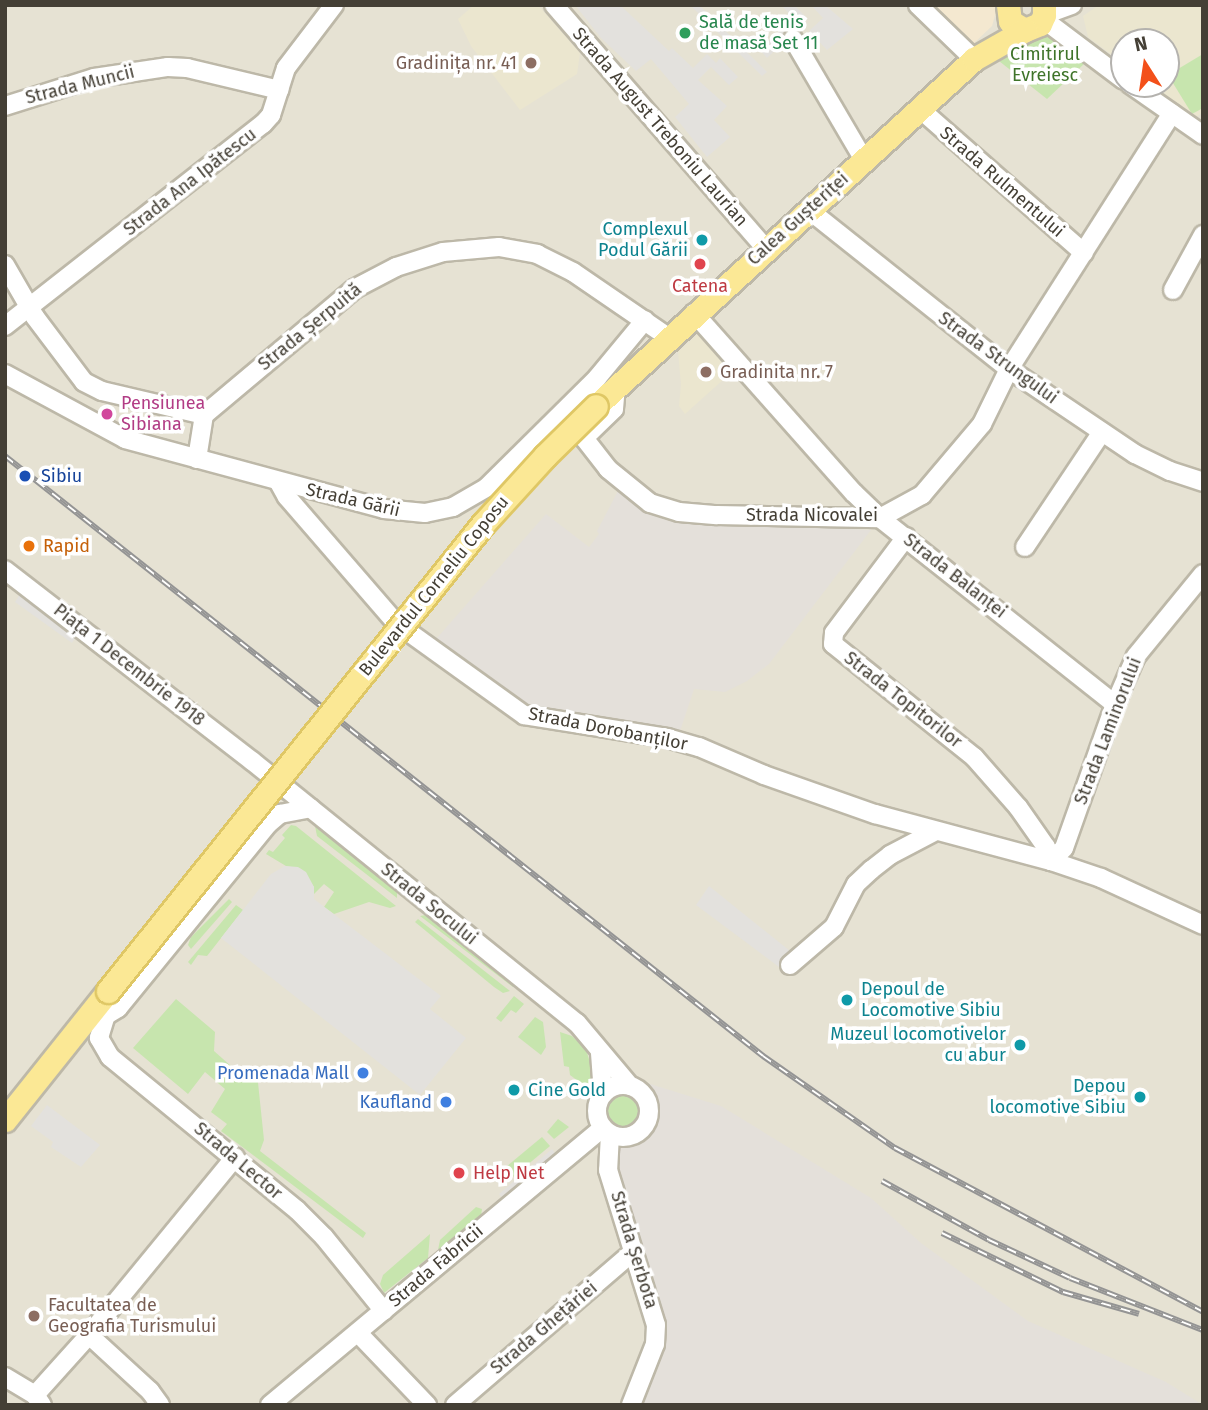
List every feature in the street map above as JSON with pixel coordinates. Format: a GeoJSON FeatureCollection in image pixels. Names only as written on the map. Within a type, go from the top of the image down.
{"type":"FeatureCollection","features":[{"type":"Feature","properties":{"kind":"main road","name":"Calea Gușteriței"},"geometry":{"type":"LineString","coordinates":[[978,56],[1007,10]]}},
{"type":"Feature","properties":{"kind":"main road"},"geometry":{"type":"LineString","coordinates":[[1007,10],[1014,25],[1039,17]]}},
{"type":"Feature","properties":{"kind":"main road","name":"Calea Gușteriței"},"geometry":{"type":"LineString","coordinates":[[616,386],[978,56],[1039,17]]}},
{"type":"Feature","properties":{"kind":"main road","name":"Bulevardul Corneliu Coposu"},"geometry":{"type":"LineString","coordinates":[[5,1120],[483,524],[545,456],[616,386]]}},
{"type":"Feature","properties":{"kind":"street","name":"Strada Ana Ipătescu"},"geometry":{"type":"LineString","coordinates":[[5,326],[263,124],[271,115],[286,68],[334,5]]}},
{"type":"Feature","properties":{"kind":"street","name":"Strada August Treboniu Laurian"},"geometry":{"type":"LineString","coordinates":[[554,5],[766,249]]}},
{"type":"Feature","properties":{"kind":"street"},"geometry":{"type":"LineString","coordinates":[[918,5],[978,56]]}},
{"type":"Feature","properties":{"kind":"street"},"geometry":{"type":"LineString","coordinates":[[1039,17],[1072,5]]}},
{"type":"Feature","properties":{"kind":"street"},"geometry":{"type":"LineString","coordinates":[[1039,17],[1110,70]]}},
{"type":"Feature","properties":{"kind":"street"},"geometry":{"type":"LineString","coordinates":[[793,39],[864,160]]}},
{"type":"Feature","properties":{"kind":"street","name":"Strada Muncii"},"geometry":{"type":"LineString","coordinates":[[5,106],[94,78],[168,67],[187,68],[279,90]]}},
{"type":"Feature","properties":{"kind":"street"},"geometry":{"type":"LineString","coordinates":[[1150,98],[1203,135]]}},
{"type":"Feature","properties":{"kind":"street","name":"Strada Rulmentului"},"geometry":{"type":"LineString","coordinates":[[920,109],[1084,253]]}},
{"type":"Feature","properties":{"kind":"street","name":"Strada Nicovalei"},"geometry":{"type":"LineString","coordinates":[[616,386],[614,409],[584,438],[608,470],[650,503],[679,512],[717,515],[880,518],[922,495],[982,424],[1009,369],[1172,113]]}},
{"type":"Feature","properties":{"kind":"street","name":"Strada Strungului"},"geometry":{"type":"LineString","coordinates":[[809,210],[1009,369],[1151,463],[1203,482]]}},
{"type":"Feature","properties":{"kind":"street"},"geometry":{"type":"LineString","coordinates":[[1173,290],[1203,235]]}},
{"type":"Feature","properties":{"kind":"street","name":"Strada Șerpuită"},"geometry":{"type":"LineString","coordinates":[[204,415],[338,299],[384,272],[443,252],[499,247],[537,254],[573,272],[668,337]]}},
{"type":"Feature","properties":{"kind":"street"},"geometry":{"type":"LineString","coordinates":[[5,265],[30,307],[83,382],[92,388],[204,415],[197,459]]}},
{"type":"Feature","properties":{"kind":"street","name":"Strada Balanței"},"geometry":{"type":"LineString","coordinates":[[694,313],[854,493],[880,518],[1115,704]]}},
{"type":"Feature","properties":{"kind":"street","name":"Strada Gării"},"geometry":{"type":"LineString","coordinates":[[5,374],[108,431],[197,459],[406,513],[453,507],[486,486],[597,378],[645,320]]}},
{"type":"Feature","properties":{"kind":"street"},"geometry":{"type":"LineString","coordinates":[[1025,547],[1102,432]]}},
{"type":"Feature","properties":{"kind":"street","name":"Strada Dorobanților"},"geometry":{"type":"LineString","coordinates":[[278,481],[287,497],[396,623],[524,715],[667,737],[699,747],[806,791],[934,832],[1051,861],[1101,878],[1203,925]]}},
{"type":"Feature","properties":{"kind":"street","name":"Strada Topitorilor"},"geometry":{"type":"LineString","coordinates":[[906,537],[834,634],[833,644],[974,757],[1018,807],[1046,847],[1051,861]]}},
{"type":"Feature","properties":{"kind":"street","name":"Piața 1 Decembrie 1918"},"geometry":{"type":"LineString","coordinates":[[5,570],[252,761]]}},
{"type":"Feature","properties":{"kind":"street","name":"Strada Laminorului"},"geometry":{"type":"LineString","coordinates":[[1051,861],[1064,848],[1115,704],[1143,646],[1203,574]]}},
{"type":"Feature","properties":{"kind":"street"},"geometry":{"type":"LineString","coordinates":[[252,761],[262,792],[259,833]]}},
{"type":"Feature","properties":{"kind":"street","name":"Strada Socului"},"geometry":{"type":"LineString","coordinates":[[252,761],[577,1023],[631,1086]]}},
{"type":"Feature","properties":{"kind":"street"},"geometry":{"type":"LineString","coordinates":[[77,1029],[105,1018],[118,1008],[259,833],[280,814],[310,808]]}},
{"type":"Feature","properties":{"kind":"street"},"geometry":{"type":"LineString","coordinates":[[790,965],[834,928],[856,884],[871,870],[934,832]]}},
{"type":"Feature","properties":{"kind":"street","name":"Strada Lector"},"geometry":{"type":"LineString","coordinates":[[105,1018],[99,1038],[110,1057],[234,1157],[324,1237],[384,1311]]}},
{"type":"Feature","properties":{"kind":"street"},"geometry":{"type":"LineString","coordinates":[[600,1053],[603,1094],[597,1111],[607,1131],[629,1137],[640,1132],[647,1122],[649,1109],[645,1097],[631,1086],[616,1086],[603,1094]]}},
{"type":"Feature","properties":{"kind":"street","name":"Strada Șerbota"},"geometry":{"type":"LineString","coordinates":[[607,1131],[608,1170],[655,1318],[654,1345],[631,1405]]}},
{"type":"Feature","properties":{"kind":"street","name":"Strada Fabricii"},"geometry":{"type":"LineString","coordinates":[[270,1405],[607,1131]]}},
{"type":"Feature","properties":{"kind":"street"},"geometry":{"type":"LineString","coordinates":[[5,1377],[39,1400],[234,1157]]}},
{"type":"Feature","properties":{"kind":"street","name":"Strada Ghețăriei"},"geometry":{"type":"LineString","coordinates":[[455,1405],[634,1252]]}},
{"type":"Feature","properties":{"kind":"street"},"geometry":{"type":"LineString","coordinates":[[358,1333],[427,1405]]}},
{"type":"Feature","properties":{"kind":"street"},"geometry":{"type":"LineString","coordinates":[[89,1335],[150,1391],[160,1405]]}},
{"type":"Feature","properties":{"kind":"shaded area"},"geometry":{"type":"Polygon","coordinates":[[[5,5],[1203,5],[1203,1405],[5,1405],[5,5]]]}},
{"type":"Feature","properties":{"kind":"shaded area","name":"Gradinița nr. 41"},"geometry":{"type":"Polygon","coordinates":[[[474,5],[538,5],[580,53],[577,74],[520,110],[471,46],[458,19],[474,5]]]}},
{"type":"Feature","properties":{"kind":"shaded area"},"geometry":{"type":"Polygon","coordinates":[[[575,5],[620,5],[669,51],[672,48],[693,68],[707,54],[716,63],[720,58],[738,77],[729,85],[711,67],[698,80],[727,106],[714,120],[730,137],[707,157],[675,117],[689,104],[651,59],[636,71],[601,38],[575,5]]]}},
{"type":"Feature","properties":{"kind":"shaded area"},"geometry":{"type":"Polygon","coordinates":[[[690,5],[699,5],[767,72],[762,76],[690,5]]]}},
{"type":"Feature","properties":{"kind":"shaded area"},"geometry":{"type":"Polygon","coordinates":[[[781,5],[794,5],[806,17],[799,24],[781,5]]]}},
{"type":"Feature","properties":{"kind":"shaded area"},"geometry":{"type":"Polygon","coordinates":[[[811,5],[825,5],[853,29],[827,50],[809,31],[823,18],[811,5]]]}},
{"type":"Feature","properties":{"kind":"shaded area"},"geometry":{"type":"Polygon","coordinates":[[[927,5],[998,5],[992,26],[971,46],[927,5]]]}},
{"type":"Feature","properties":{"kind":"shaded area"},"geometry":{"type":"Polygon","coordinates":[[[1099,5],[1203,5],[1203,112],[1195,118],[1170,98],[1180,98],[1180,28],[1110,28],[1110,54],[1088,37],[1083,16],[1099,5]]]}},
{"type":"Feature","properties":{"kind":"shaded area"},"geometry":{"type":"Polygon","coordinates":[[[792,19],[800,27],[767,58],[760,50],[792,19]]]}},
{"type":"Feature","properties":{"kind":"shaded area","name":"Gradinita nr. 7"},"geometry":{"type":"Polygon","coordinates":[[[700,332],[734,370],[685,414],[679,406],[681,384],[678,352],[700,332]]]}},
{"type":"Feature","properties":{"kind":"shaded area"},"geometry":{"type":"Polygon","coordinates":[[[618,491],[658,515],[684,521],[871,530],[769,664],[747,681],[725,692],[694,689],[679,734],[530,714],[436,639],[546,514],[589,547],[599,534],[597,531],[618,491]]]}},
{"type":"Feature","properties":{"kind":"shaded area"},"geometry":{"type":"Polygon","coordinates":[[[20,594],[77,635],[72,643],[15,602],[20,594]]]}},
{"type":"Feature","properties":{"kind":"shaded area"},"geometry":{"type":"Polygon","coordinates":[[[285,866],[298,867],[306,872],[314,887],[314,899],[441,996],[430,1009],[466,1038],[420,1095],[221,938],[271,874],[285,866]]]}},
{"type":"Feature","properties":{"kind":"shaded area"},"geometry":{"type":"Polygon","coordinates":[[[709,886],[795,955],[783,970],[696,905],[709,886]]]}},
{"type":"Feature","properties":{"kind":"shaded area"},"geometry":{"type":"Polygon","coordinates":[[[647,1083],[721,1106],[871,1198],[921,1243],[1028,1321],[1166,1382],[1203,1405],[631,1405],[655,1345],[608,1151],[638,1144],[647,1139],[655,1126],[658,1104],[647,1083]]]}},
{"type":"Feature","properties":{"kind":"shaded area"},"geometry":{"type":"Polygon","coordinates":[[[47,1105],[100,1145],[81,1167],[51,1147],[53,1142],[31,1126],[47,1105]]]}},
{"type":"Feature","properties":{"kind":"shaded area"},"geometry":{"type":"Polygon","coordinates":[[[552,1149],[558,1157],[506,1202],[499,1194],[552,1149]]]}},
{"type":"Feature","properties":{"kind":"green space","name":"Cimitirul Evreiesc"},"geometry":{"type":"Polygon","coordinates":[[[1045,33],[1085,63],[1047,99],[999,61],[1045,33]]]}},
{"type":"Feature","properties":{"kind":"green space"},"geometry":{"type":"Polygon","coordinates":[[[1203,54],[1203,108],[1192,114],[1180,94],[1180,68],[1203,54]]]}},
{"type":"Feature","properties":{"kind":"green space"},"geometry":{"type":"Polygon","coordinates":[[[291,825],[296,826],[396,906],[390,908],[369,902],[334,914],[324,907],[334,892],[324,884],[313,895],[314,887],[301,869],[286,866],[266,854],[269,850],[273,852],[285,838],[282,835],[291,825]]]}},
{"type":"Feature","properties":{"kind":"green space"},"geometry":{"type":"Polygon","coordinates":[[[315,826],[397,891],[397,898],[317,836],[315,826]]]}},
{"type":"Feature","properties":{"kind":"green space"},"geometry":{"type":"Polygon","coordinates":[[[229,899],[232,902],[191,949],[188,945],[191,937],[229,899]]]}},
{"type":"Feature","properties":{"kind":"green space"},"geometry":{"type":"Polygon","coordinates":[[[236,905],[243,910],[207,956],[198,955],[191,965],[188,962],[236,905]]]}},
{"type":"Feature","properties":{"kind":"green space"},"geometry":{"type":"Polygon","coordinates":[[[426,915],[513,983],[513,987],[420,916],[426,915]]]}},
{"type":"Feature","properties":{"kind":"green space"},"geometry":{"type":"Polygon","coordinates":[[[418,919],[510,991],[503,993],[494,987],[415,922],[418,919]]]}},
{"type":"Feature","properties":{"kind":"green space"},"geometry":{"type":"Polygon","coordinates":[[[514,996],[524,1004],[516,1013],[511,1010],[501,1022],[496,1018],[514,996]]]}},
{"type":"Feature","properties":{"kind":"green space"},"geometry":{"type":"Polygon","coordinates":[[[176,999],[215,1032],[214,1051],[240,1074],[250,1071],[257,1073],[264,1140],[260,1151],[366,1233],[363,1238],[221,1131],[227,1124],[211,1112],[225,1089],[205,1072],[188,1094],[133,1048],[176,999]]]}},
{"type":"Feature","properties":{"kind":"green space"},"geometry":{"type":"Polygon","coordinates":[[[535,1017],[543,1022],[546,1047],[541,1055],[518,1037],[535,1017]]]}},
{"type":"Feature","properties":{"kind":"green space"},"geometry":{"type":"Polygon","coordinates":[[[560,1032],[572,1036],[586,1049],[594,1076],[590,1090],[570,1075],[569,1067],[564,1066],[560,1032]]]}},
{"type":"Feature","properties":{"kind":"green space"},"geometry":{"type":"Polygon","coordinates":[[[624,1094],[636,1099],[641,1111],[636,1123],[624,1128],[612,1123],[607,1111],[612,1099],[624,1094]]]}},
{"type":"Feature","properties":{"kind":"green space"},"geometry":{"type":"Polygon","coordinates":[[[558,1119],[569,1127],[554,1139],[547,1132],[558,1119]]]}},
{"type":"Feature","properties":{"kind":"green space"},"geometry":{"type":"Polygon","coordinates":[[[542,1137],[550,1146],[508,1181],[500,1172],[542,1137]]]}},
{"type":"Feature","properties":{"kind":"green space"},"geometry":{"type":"Polygon","coordinates":[[[476,1207],[482,1209],[481,1216],[438,1250],[440,1240],[476,1207]]]}},
{"type":"Feature","properties":{"kind":"green space"},"geometry":{"type":"Polygon","coordinates":[[[430,1234],[428,1258],[384,1293],[380,1284],[383,1275],[430,1234]]]}},
{"type":"Feature","properties":{"kind":"railway"},"geometry":{"type":"LineString","coordinates":[[5,456],[763,1056],[895,1148],[1203,1312]]}},
{"type":"Feature","properties":{"kind":"railway"},"geometry":{"type":"LineString","coordinates":[[882,1181],[989,1240],[1070,1278],[1203,1330]]}},
{"type":"Feature","properties":{"kind":"railway"},"geometry":{"type":"LineString","coordinates":[[942,1233],[1063,1292],[1139,1314]]}},
{"type":"Feature","properties":{"kind":"place","name":"Sală de tenis de masă Set 11"},"geometry":{"type":"Point","coordinates":[685,33]}},
{"type":"Feature","properties":{"kind":"place","name":"Gradinița nr. 41"},"geometry":{"type":"Point","coordinates":[531,63]}},
{"type":"Feature","properties":{"kind":"place","name":"Complexul Podul Gării"},"geometry":{"type":"Point","coordinates":[702,240]}},
{"type":"Feature","properties":{"kind":"place","name":"Catena"},"geometry":{"type":"Point","coordinates":[700,264]}},
{"type":"Feature","properties":{"kind":"place","name":"Gradinita nr. 7"},"geometry":{"type":"Point","coordinates":[706,372]}},
{"type":"Feature","properties":{"kind":"place","name":"Pensiunea Sibiana"},"geometry":{"type":"Point","coordinates":[107,414]}},
{"type":"Feature","properties":{"kind":"place","name":"Sibiu"},"geometry":{"type":"Point","coordinates":[25,476]}},
{"type":"Feature","properties":{"kind":"place","name":"Rapid"},"geometry":{"type":"Point","coordinates":[29,546]}},
{"type":"Feature","properties":{"kind":"place","name":"Depoul de Locomotive Sibiu"},"geometry":{"type":"Point","coordinates":[847,1000]}},
{"type":"Feature","properties":{"kind":"place","name":"Muzeul locomotivelor cu abur"},"geometry":{"type":"Point","coordinates":[1020,1045]}},
{"type":"Feature","properties":{"kind":"place","name":"Promenada Mall"},"geometry":{"type":"Point","coordinates":[363,1073]}},
{"type":"Feature","properties":{"kind":"place","name":"Cine Gold"},"geometry":{"type":"Point","coordinates":[514,1090]}},
{"type":"Feature","properties":{"kind":"place","name":"Depou locomotive Sibiu"},"geometry":{"type":"Point","coordinates":[1140,1097]}},
{"type":"Feature","properties":{"kind":"place","name":"Kaufland"},"geometry":{"type":"Point","coordinates":[446,1102]}},
{"type":"Feature","properties":{"kind":"place","name":"Help Net"},"geometry":{"type":"Point","coordinates":[459,1173]}},
{"type":"Feature","properties":{"kind":"place","name":"Facultatea de Geografia Turismului"},"geometry":{"type":"Point","coordinates":[34,1316]}}]}
